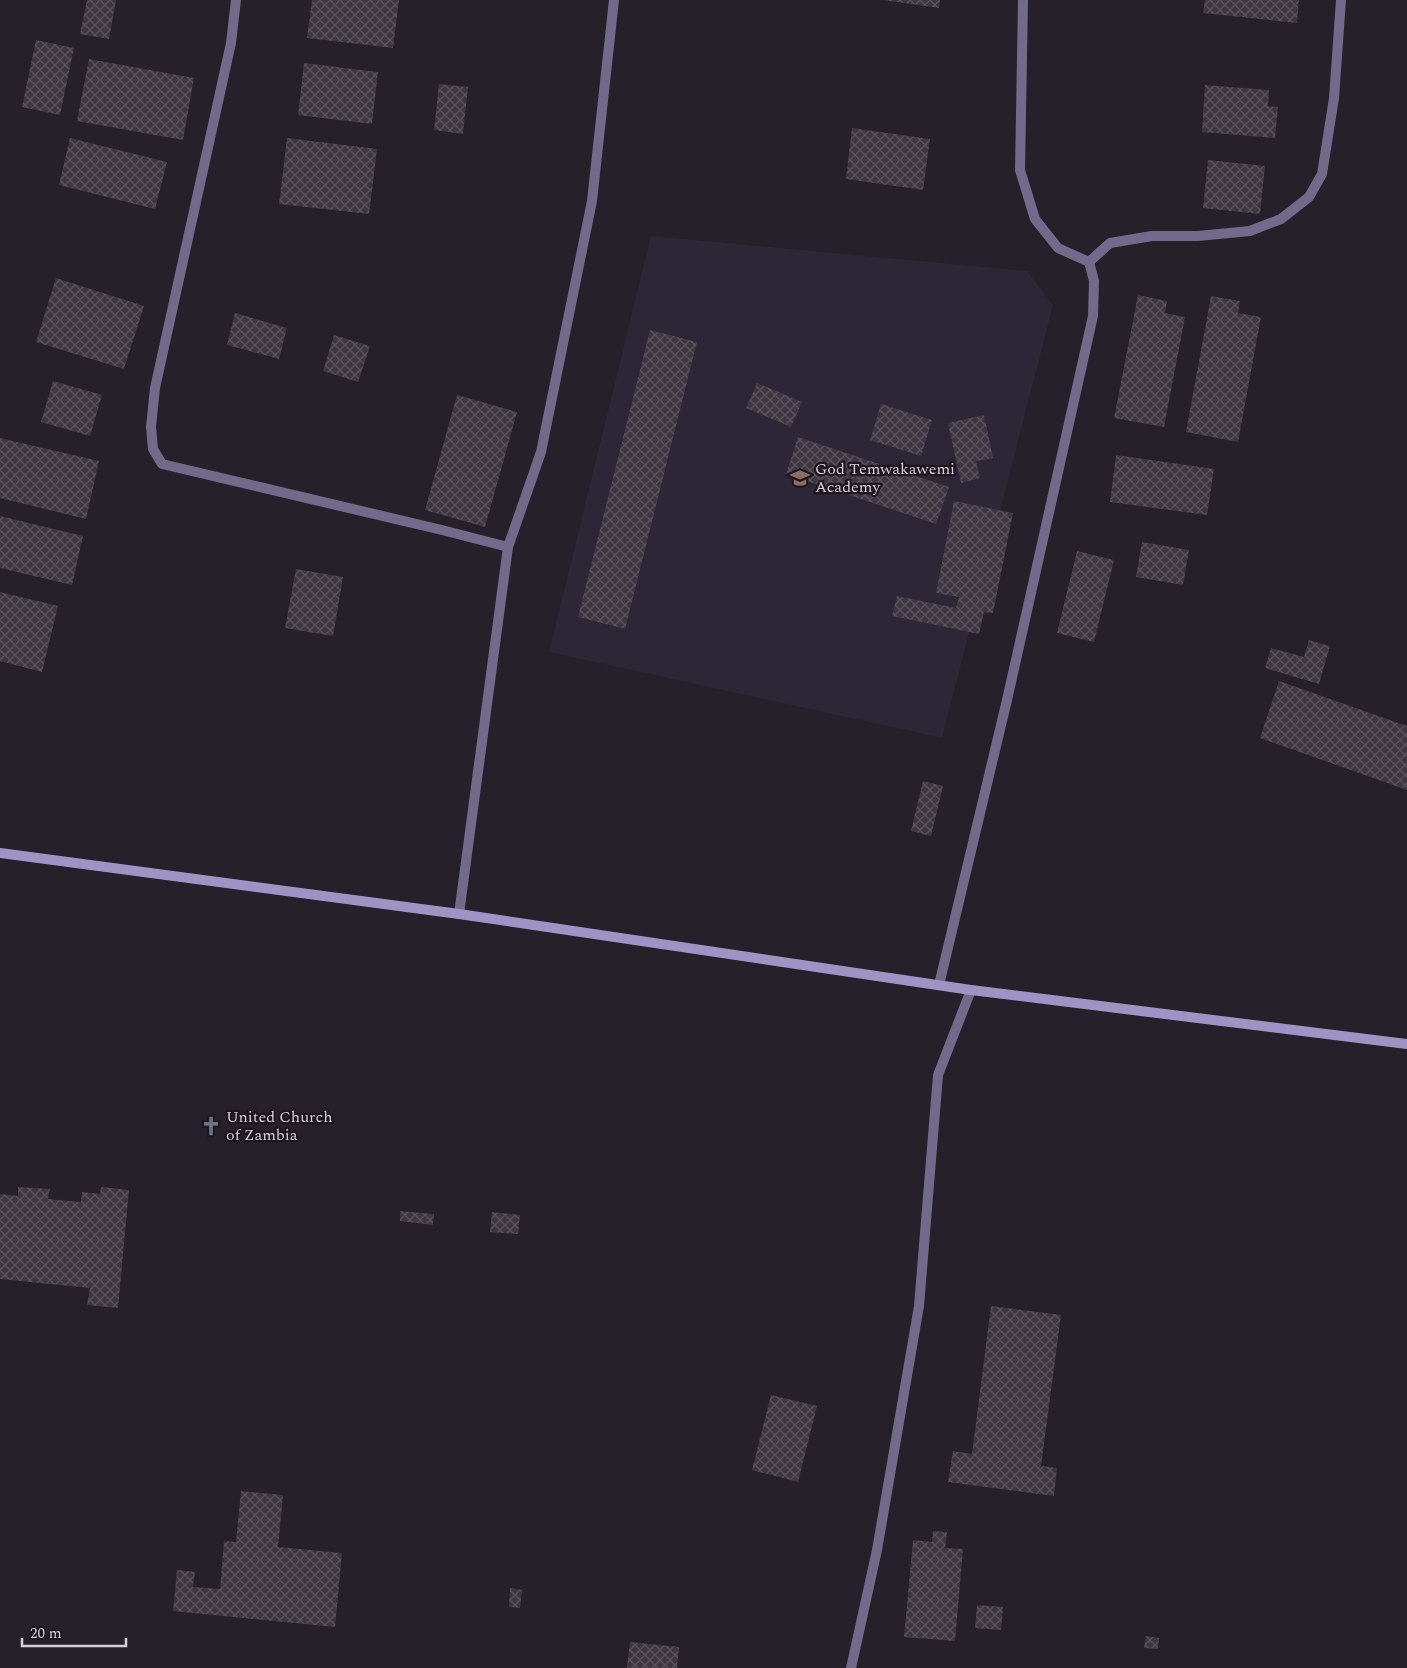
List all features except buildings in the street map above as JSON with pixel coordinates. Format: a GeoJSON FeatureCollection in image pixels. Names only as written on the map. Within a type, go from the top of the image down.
{"type":"FeatureCollection","features":[{"type":"Feature","properties":{"kind":"main road"},"geometry":{"type":"LineString","coordinates":[[0,853],[459,914],[971,990],[1407,1044]]}},
{"type":"Feature","properties":{"kind":"street"},"geometry":{"type":"LineString","coordinates":[[236,0],[231,43],[155,388],[151,427],[153,449],[162,464],[508,547]]}},
{"type":"Feature","properties":{"kind":"street"},"geometry":{"type":"LineString","coordinates":[[459,914],[508,547],[541,452],[592,201],[614,0]]}},
{"type":"Feature","properties":{"kind":"street"},"geometry":{"type":"LineString","coordinates":[[1023,0],[1020,170],[1035,219],[1058,248],[1090,262]]}},
{"type":"Feature","properties":{"kind":"street"},"geometry":{"type":"LineString","coordinates":[[1090,262],[1110,243],[1152,236],[1198,236],[1250,231],[1280,219],[1309,197],[1322,174],[1334,98],[1341,0]]}},
{"type":"Feature","properties":{"kind":"street"},"geometry":{"type":"LineString","coordinates":[[939,985],[1007,700],[1093,316],[1094,281],[1090,262]]}},
{"type":"Feature","properties":{"kind":"street"},"geometry":{"type":"LineString","coordinates":[[852,1668],[877,1550],[919,1306],[938,1075],[971,990]]}},
{"type":"Feature","properties":{"kind":"shaded area","name":"God Temwakawemi Academy"},"geometry":{"type":"Polygon","coordinates":[[[651,236],[1027,271],[1053,305],[942,738],[549,652],[651,236]]]}},
{"type":"Feature","properties":{"kind":"place","name":"God Temwakawemi Academy"},"geometry":{"type":"Point","coordinates":[800,478]}},
{"type":"Feature","properties":{"kind":"place","name":"United Church of Zambia"},"geometry":{"type":"Point","coordinates":[211,1126]}}]}
